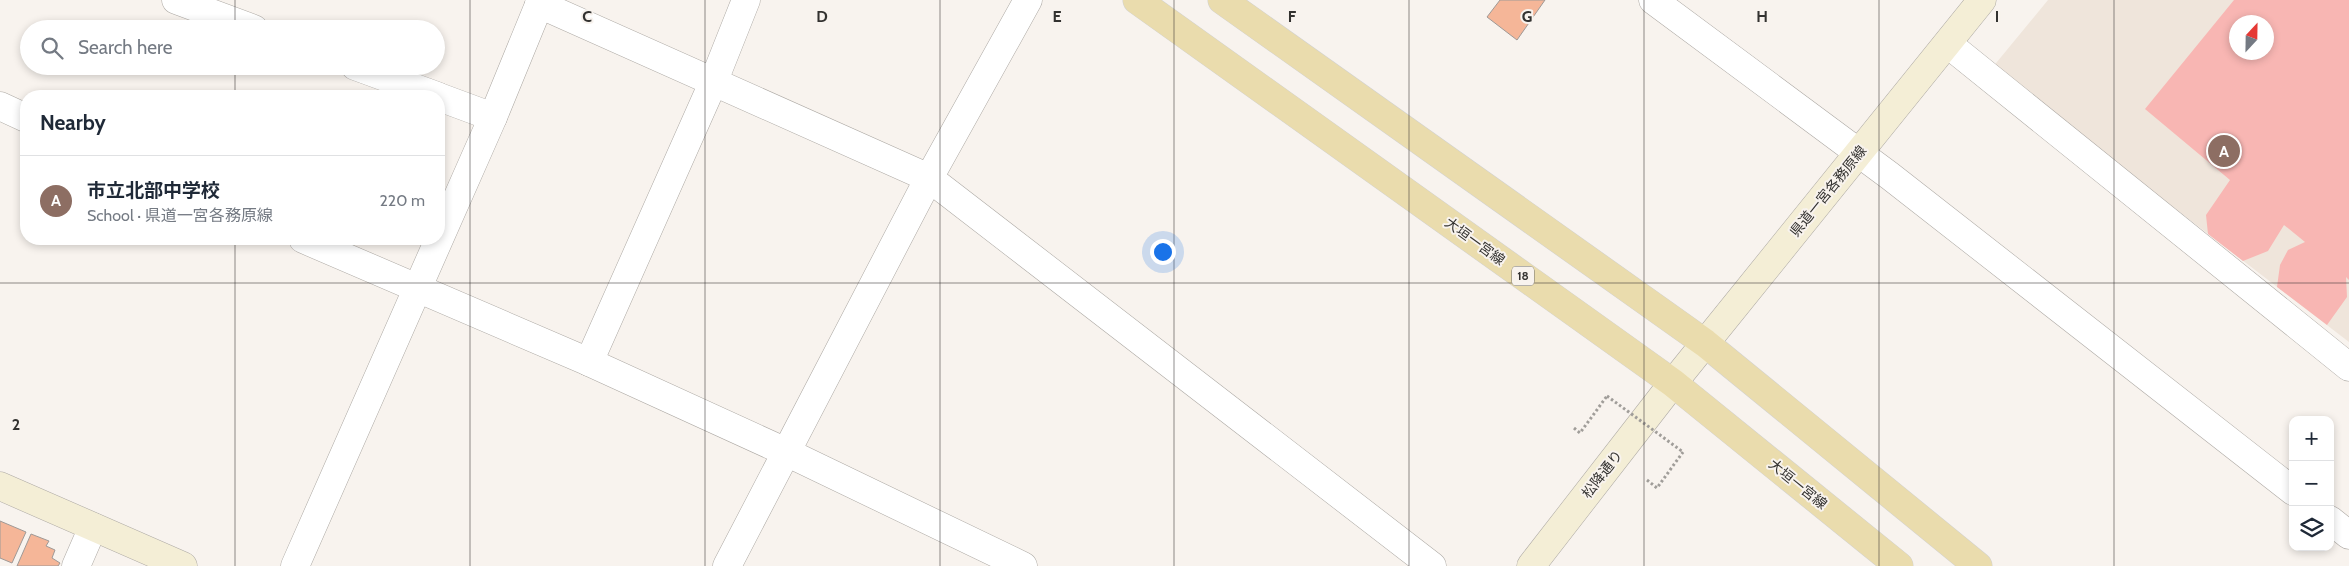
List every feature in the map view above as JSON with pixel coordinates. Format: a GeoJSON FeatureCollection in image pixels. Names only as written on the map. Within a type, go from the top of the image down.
{"type":"FeatureCollection","features":[{"type":"Feature","properties":{"kind":"main road","name":"大垣一宮線"},"geometry":{"type":"LineString","coordinates":[[1137,0],[1673,383],[1890,564]]}},
{"type":"Feature","properties":{"kind":"main road"},"geometry":{"type":"LineString","coordinates":[[1222,0],[1706,343],[1978,566]]}},
{"type":"Feature","properties":{"kind":"main road","name":"県道一宮各務原線"},"geometry":{"type":"LineString","coordinates":[[1673,383],[1982,0]]}},
{"type":"Feature","properties":{"kind":"main road","name":"松降通り"},"geometry":{"type":"LineString","coordinates":[[1531,566],[1673,383]]}},
{"type":"Feature","properties":{"kind":"main road"},"geometry":{"type":"LineString","coordinates":[[0,486],[182,566]]}},
{"type":"Feature","properties":{"kind":"street"},"geometry":{"type":"LineString","coordinates":[[176,0],[230,20]]}},
{"type":"Feature","properties":{"kind":"street"},"geometry":{"type":"LineString","coordinates":[[589,362],[714,83],[746,0]]}},
{"type":"Feature","properties":{"kind":"street"},"geometry":{"type":"LineString","coordinates":[[727,566],[929,178],[1028,0]]}},
{"type":"Feature","properties":{"kind":"street"},"geometry":{"type":"LineString","coordinates":[[1653,0],[1858,153],[2289,488]]}},
{"type":"Feature","properties":{"kind":"street"},"geometry":{"type":"LineString","coordinates":[[445,226],[493,117],[540,2],[714,83],[929,178],[1432,566]]}},
{"type":"Feature","properties":{"kind":"street"},"geometry":{"type":"LineString","coordinates":[[1948,44],[2349,367]]}},
{"type":"Feature","properties":{"kind":"street"},"geometry":{"type":"LineString","coordinates":[[380,75],[419,90]]}},
{"type":"Feature","properties":{"kind":"street"},"geometry":{"type":"LineString","coordinates":[[445,100],[493,117]]}},
{"type":"Feature","properties":{"kind":"street"},"geometry":{"type":"LineString","coordinates":[[0,106],[20,115]]}},
{"type":"Feature","properties":{"kind":"street"},"geometry":{"type":"LineString","coordinates":[[316,245],[589,362],[786,452],[1023,566]]}},
{"type":"Feature","properties":{"kind":"street"},"geometry":{"type":"LineString","coordinates":[[295,566],[436,245]]}},
{"type":"Feature","properties":{"kind":"street"},"geometry":{"type":"LineString","coordinates":[[2334,523],[2349,535]]}},
{"type":"Feature","properties":{"kind":"street"},"geometry":{"type":"LineString","coordinates":[[76,566],[93,527]]}},
{"type":"Feature","properties":{"kind":"path"},"geometry":{"type":"LineString","coordinates":[[1574,428],[1580,433],[1607,396],[1683,452],[1657,488],[1647,480]]}},
{"type":"Feature","properties":{"kind":"shaded area"},"geometry":{"type":"Polygon","coordinates":[[[2048,0],[2349,0],[2349,342],[1992,68],[2048,0]]]}},
{"type":"Feature","properties":{"kind":"shaded area"},"geometry":{"type":"Polygon","coordinates":[[[2234,0],[2349,0],[2349,280],[2346,277],[2347,297],[2327,325],[2277,287],[2280,265],[2288,250],[2305,242],[2284,225],[2268,251],[2243,261],[2208,234],[2206,215],[2230,180],[2145,109],[2234,0]]]}},
{"type":"Feature","properties":{"kind":"building"},"geometry":{"type":"Polygon","coordinates":[[[1500,0],[1545,0],[1517,40],[1487,17],[1500,0]]]}},
{"type":"Feature","properties":{"kind":"building"},"geometry":{"type":"Polygon","coordinates":[[[0,521],[26,532],[12,563],[0,558],[0,521]]]}},
{"type":"Feature","properties":{"kind":"building"},"geometry":{"type":"Polygon","coordinates":[[[31,534],[49,541],[46,546],[55,550],[52,558],[60,563],[58,566],[17,566],[31,534]]]}},
{"type":"Feature","properties":{"kind":"place","name":"市立北部中学校"},"geometry":{"type":"Point","coordinates":[2224,151]}}]}
